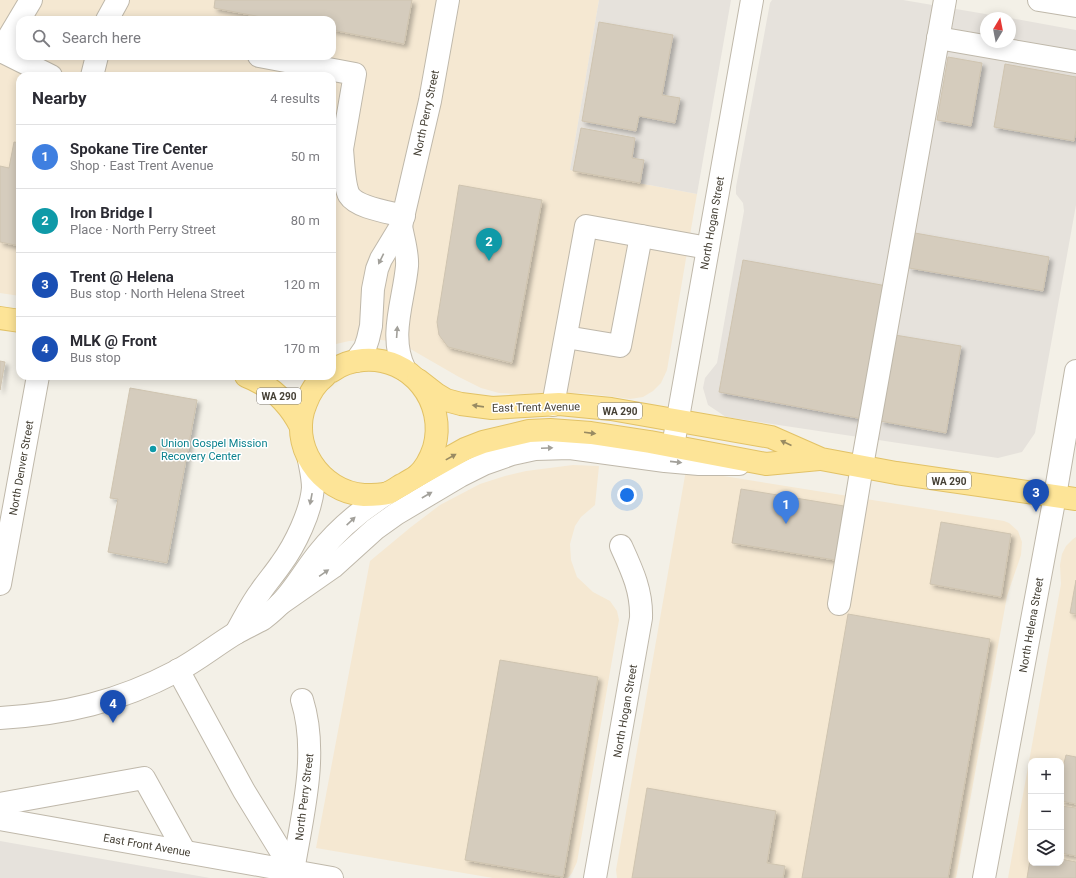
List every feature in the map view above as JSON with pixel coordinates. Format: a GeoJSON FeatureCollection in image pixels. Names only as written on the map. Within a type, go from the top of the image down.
{"type":"FeatureCollection","features":[{"type":"Feature","properties":{"kind":"main road"},"geometry":{"type":"LineString","coordinates":[[0,318],[16,320]]}},
{"type":"Feature","properties":{"kind":"main road","name":"WA 290"},"geometry":{"type":"LineString","coordinates":[[347,362],[370,360],[384,361],[411,375]]}},
{"type":"Feature","properties":{"kind":"main road"},"geometry":{"type":"LineString","coordinates":[[336,369],[347,362]]}},
{"type":"Feature","properties":{"kind":"main road","name":"East Trent Avenue"},"geometry":{"type":"LineString","coordinates":[[411,375],[446,400],[461,404],[492,408],[554,405],[591,407],[678,420],[771,437],[822,459],[933,478],[1076,499]]}},
{"type":"Feature","properties":{"kind":"main road"},"geometry":{"type":"LineString","coordinates":[[411,375],[426,391],[432,402],[436,415],[437,428],[432,454],[417,476]]}},
{"type":"Feature","properties":{"kind":"main road","name":"WA 290"},"geometry":{"type":"LineString","coordinates":[[255,380],[266,385],[277,394],[293,412],[301,427],[303,444],[309,460],[318,473],[330,483],[343,490],[358,494],[373,495],[388,493],[417,476]]}},
{"type":"Feature","properties":{"kind":"main road"},"geometry":{"type":"LineString","coordinates":[[301,427],[303,409],[310,393],[321,380]]}},
{"type":"Feature","properties":{"kind":"main road","name":"East Trent Avenue"},"geometry":{"type":"LineString","coordinates":[[417,476],[465,449],[503,436],[529,431],[550,430],[573,431],[673,446],[766,464],[822,459]]}},
{"type":"Feature","properties":{"kind":"street"},"geometry":{"type":"LineString","coordinates":[[21,16],[31,0]]}},
{"type":"Feature","properties":{"kind":"street"},"geometry":{"type":"LineString","coordinates":[[109,16],[118,0]]}},
{"type":"Feature","properties":{"kind":"street","name":"North Perry Street"},"geometry":{"type":"LineString","coordinates":[[347,362],[365,348],[371,326],[373,289],[377,269],[402,221],[430,101],[448,0]]}},
{"type":"Feature","properties":{"kind":"street","name":"North Hogan Street"},"geometry":{"type":"LineString","coordinates":[[673,446],[752,0]]}},
{"type":"Feature","properties":{"kind":"street"},"geometry":{"type":"LineString","coordinates":[[839,604],[862,466],[945,0]]}},
{"type":"Feature","properties":{"kind":"street"},"geometry":{"type":"LineString","coordinates":[[1039,0],[1076,6]]}},
{"type":"Feature","properties":{"kind":"street"},"geometry":{"type":"LineString","coordinates":[[16,25],[0,52],[16,60]]}},
{"type":"Feature","properties":{"kind":"street"},"geometry":{"type":"LineString","coordinates":[[938,38],[1076,62]]}},
{"type":"Feature","properties":{"kind":"street"},"geometry":{"type":"LineString","coordinates":[[17,60],[42,72]]}},
{"type":"Feature","properties":{"kind":"street"},"geometry":{"type":"LineString","coordinates":[[93,72],[95,60]]}},
{"type":"Feature","properties":{"kind":"street"},"geometry":{"type":"LineString","coordinates":[[280,60],[355,74],[337,146],[344,170],[348,194],[354,201],[402,221]]}},
{"type":"Feature","properties":{"kind":"street","name":"North Perry Street"},"geometry":{"type":"LineString","coordinates":[[402,221],[407,264],[397,342],[399,355],[411,375]]}},
{"type":"Feature","properties":{"kind":"street"},"geometry":{"type":"LineString","coordinates":[[554,405],[586,226],[708,248]]}},
{"type":"Feature","properties":{"kind":"street"},"geometry":{"type":"LineString","coordinates":[[566,337],[620,346],[641,236]]}},
{"type":"Feature","properties":{"kind":"street","name":"North Helena Street"},"geometry":{"type":"LineString","coordinates":[[984,878],[1055,496],[1076,371]]}},
{"type":"Feature","properties":{"kind":"street","name":"North Denver Street"},"geometry":{"type":"LineString","coordinates":[[0,584],[37,380]]}},
{"type":"Feature","properties":{"kind":"street"},"geometry":{"type":"LineString","coordinates":[[0,718],[43,715],[75,710],[138,689],[178,670],[200,658],[236,633],[264,618],[280,604],[333,567],[375,529],[396,514],[466,473],[484,464],[512,454],[535,449],[570,448],[648,459],[700,464],[766,464]]}},
{"type":"Feature","properties":{"kind":"street"},"geometry":{"type":"LineString","coordinates":[[236,633],[261,591],[286,557],[307,514],[313,488],[313,476],[309,460]]}},
{"type":"Feature","properties":{"kind":"street"},"geometry":{"type":"LineString","coordinates":[[280,604],[318,553],[369,505],[388,493]]}},
{"type":"Feature","properties":{"kind":"street","name":"North Hogan Street"},"geometry":{"type":"LineString","coordinates":[[595,878],[641,618],[640,600],[635,577],[621,546]]}},
{"type":"Feature","properties":{"kind":"street"},"geometry":{"type":"LineString","coordinates":[[178,670],[244,791],[293,871]]}},
{"type":"Feature","properties":{"kind":"street","name":"North Perry Street"},"geometry":{"type":"LineString","coordinates":[[293,871],[306,793],[310,746],[308,726],[302,700]]}},
{"type":"Feature","properties":{"kind":"street"},"geometry":{"type":"LineString","coordinates":[[0,804],[144,778],[185,852]]}},
{"type":"Feature","properties":{"kind":"street","name":"East Front Avenue"},"geometry":{"type":"LineString","coordinates":[[0,819],[332,878]]}},
{"type":"Feature","properties":{"kind":"shaded area"},"geometry":{"type":"Polygon","coordinates":[[[0,0],[599,0],[570,170],[697,194],[667,370],[661,383],[653,391],[643,397],[630,399],[585,393],[499,393],[481,388],[407,347],[390,341],[373,339],[349,341],[336,344],[336,72],[16,72],[16,295],[0,293],[0,0]]]}},
{"type":"Feature","properties":{"kind":"shaded area"},"geometry":{"type":"Polygon","coordinates":[[[599,0],[731,0],[697,194],[570,170],[599,0]]]}},
{"type":"Feature","properties":{"kind":"shaded area"},"geometry":{"type":"Polygon","coordinates":[[[772,0],[903,0],[980,13],[980,48],[1016,48],[1016,19],[1076,30],[1076,205],[1035,433],[1022,452],[998,458],[726,417],[708,405],[703,388],[705,378],[717,363],[744,211],[743,203],[736,194],[736,187],[770,3],[772,0]]]}},
{"type":"Feature","properties":{"kind":"shaded area"},"geometry":{"type":"Polygon","coordinates":[[[573,465],[599,466],[595,505],[581,517],[575,526],[570,544],[571,560],[577,577],[593,592],[610,601],[617,611],[619,620],[577,862],[572,873],[568,878],[493,878],[316,848],[370,561],[440,505],[480,484],[526,471],[573,465]]]}},
{"type":"Feature","properties":{"kind":"shaded area"},"geometry":{"type":"Polygon","coordinates":[[[686,470],[848,496],[828,608],[846,611],[866,499],[1004,521],[1009,523],[1018,531],[1022,542],[1021,555],[1007,596],[956,878],[617,878],[616,870],[686,470]]]}},
{"type":"Feature","properties":{"kind":"shaded area"},"geometry":{"type":"Polygon","coordinates":[[[1076,537],[1076,878],[1008,878],[1028,767],[1028,866],[1064,866],[1064,758],[1030,758],[1061,584],[1060,565],[1062,554],[1066,546],[1076,537]]]}},
{"type":"Feature","properties":{"kind":"shaded area"},"geometry":{"type":"Polygon","coordinates":[[[0,841],[210,878],[0,878],[0,841]]]}},
{"type":"Feature","properties":{"kind":"building"},"geometry":{"type":"Polygon","coordinates":[[[215,0],[412,0],[404,44],[336,31],[336,16],[256,16],[214,8],[215,0]]]}},
{"type":"Feature","properties":{"kind":"building"},"geometry":{"type":"Polygon","coordinates":[[[599,22],[673,35],[662,95],[680,98],[675,123],[639,116],[636,131],[582,121],[599,22]]]}},
{"type":"Feature","properties":{"kind":"building"},"geometry":{"type":"Polygon","coordinates":[[[948,57],[982,63],[971,126],[937,120],[948,57]]]}},
{"type":"Feature","properties":{"kind":"building"},"geometry":{"type":"Polygon","coordinates":[[[1005,64],[1076,77],[1076,130],[1074,141],[994,127],[1005,64]]]}},
{"type":"Feature","properties":{"kind":"building"},"geometry":{"type":"Polygon","coordinates":[[[581,128],[635,138],[632,158],[644,160],[640,183],[573,171],[581,128]]]}},
{"type":"Feature","properties":{"kind":"building"},"geometry":{"type":"Polygon","coordinates":[[[14,142],[16,142],[16,245],[0,242],[0,166],[9,168],[14,142]]]}},
{"type":"Feature","properties":{"kind":"building"},"geometry":{"type":"Polygon","coordinates":[[[459,185],[542,200],[512,363],[448,347],[439,335],[437,322],[459,185]]]}},
{"type":"Feature","properties":{"kind":"building"},"geometry":{"type":"Polygon","coordinates":[[[915,233],[1049,257],[1043,291],[909,268],[915,233]]]}},
{"type":"Feature","properties":{"kind":"building"},"geometry":{"type":"Polygon","coordinates":[[[743,260],[887,286],[863,419],[719,392],[743,260]]]}},
{"type":"Feature","properties":{"kind":"building"},"geometry":{"type":"Polygon","coordinates":[[[895,335],[961,346],[946,433],[880,421],[895,335]]]}},
{"type":"Feature","properties":{"kind":"building"},"geometry":{"type":"Polygon","coordinates":[[[0,361],[5,362],[0,390],[0,361]]]}},
{"type":"Feature","properties":{"kind":"building","name":"Union Gospel Mission Recovery Center"},"geometry":{"type":"Polygon","coordinates":[[[130,388],[197,400],[167,563],[108,552],[118,499],[110,498],[130,388]]]}},
{"type":"Feature","properties":{"kind":"building"},"geometry":{"type":"Polygon","coordinates":[[[741,489],[844,506],[835,560],[732,543],[741,489]]]}},
{"type":"Feature","properties":{"kind":"building"},"geometry":{"type":"Polygon","coordinates":[[[941,522],[1011,534],[1001,597],[930,584],[941,522]]]}},
{"type":"Feature","properties":{"kind":"building"},"geometry":{"type":"Polygon","coordinates":[[[1076,580],[1076,614],[1070,613],[1076,580]]]}},
{"type":"Feature","properties":{"kind":"building"},"geometry":{"type":"Polygon","coordinates":[[[848,614],[990,639],[948,878],[802,878],[848,614]]]}},
{"type":"Feature","properties":{"kind":"building"},"geometry":{"type":"Polygon","coordinates":[[[500,660],[598,677],[563,877],[465,860],[500,660]]]}},
{"type":"Feature","properties":{"kind":"building"},"geometry":{"type":"Polygon","coordinates":[[[1066,755],[1076,757],[1076,804],[1064,802],[1064,763],[1066,755]]]}},
{"type":"Feature","properties":{"kind":"building"},"geometry":{"type":"Polygon","coordinates":[[[647,788],[776,811],[767,863],[785,866],[783,878],[632,878],[647,788]]]}},
{"type":"Feature","properties":{"kind":"building"},"geometry":{"type":"Polygon","coordinates":[[[1064,806],[1076,808],[1076,856],[1064,854],[1064,806]]]}},
{"type":"Feature","properties":{"kind":"building"},"geometry":{"type":"Polygon","coordinates":[[[1064,860],[1076,862],[1076,878],[1027,878],[1029,866],[1064,866],[1064,860]]]}},
{"type":"Feature","properties":{"kind":"place","name":"Iron Bridge I"},"geometry":{"type":"Point","coordinates":[489,261]}},
{"type":"Feature","properties":{"kind":"place","name":"Union Gospel Mission Recovery Center"},"geometry":{"type":"Point","coordinates":[153,449]}},
{"type":"Feature","properties":{"kind":"place","name":"Trent @ Helena"},"geometry":{"type":"Point","coordinates":[1036,512]}},
{"type":"Feature","properties":{"kind":"place","name":"Spokane Tire Center"},"geometry":{"type":"Point","coordinates":[786,524]}},
{"type":"Feature","properties":{"kind":"place","name":"MLK @ Front"},"geometry":{"type":"Point","coordinates":[113,723]}}]}
